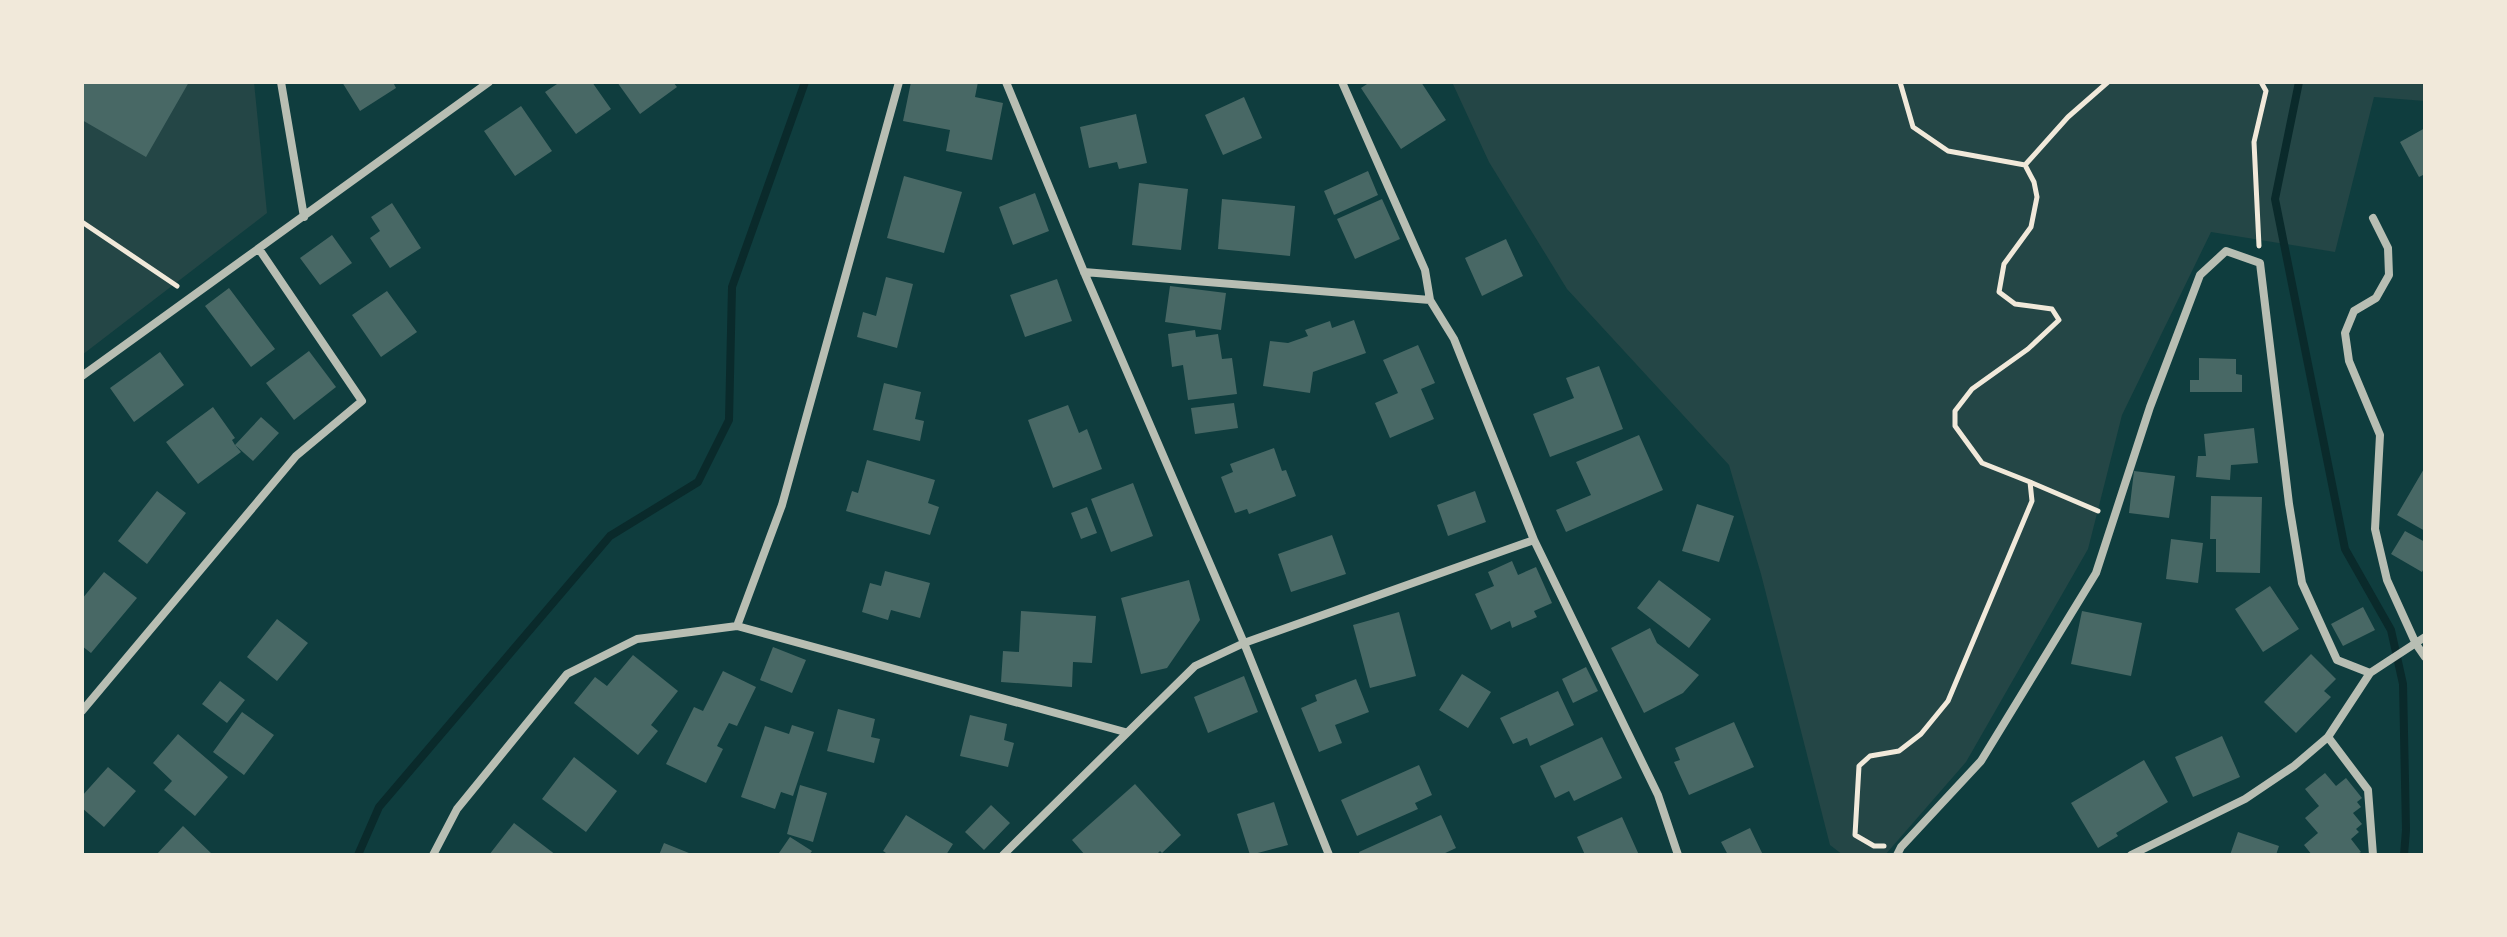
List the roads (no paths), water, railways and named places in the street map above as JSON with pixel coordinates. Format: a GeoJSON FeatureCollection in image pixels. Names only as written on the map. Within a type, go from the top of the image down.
{"type":"FeatureCollection","features":[{"type":"Feature","properties":{"kind":"street"},"geometry":{"type":"LineString","coordinates":[[281,82],[304,217]]}},
{"type":"Feature","properties":{"kind":"street"},"geometry":{"type":"LineString","coordinates":[[82,376],[489,82]]}},
{"type":"Feature","properties":{"kind":"street"},"geometry":{"type":"LineString","coordinates":[[737,626],[782,505],[899,82]]}},
{"type":"Feature","properties":{"kind":"street"},"geometry":{"type":"LineString","coordinates":[[1006,82],[1244,643],[1329,855]]}},
{"type":"Feature","properties":{"kind":"street"},"geometry":{"type":"LineString","coordinates":[[1342,82],[1425,270],[1430,300],[1454,339],[1534,540],[1658,795],[1678,855]]}},
{"type":"Feature","properties":{"kind":"street"},"geometry":{"type":"LineString","coordinates":[[2373,218],[2388,248],[2389,275],[2376,298],[2354,311],[2345,333],[2349,361],[2380,435],[2375,529],[2387,580],[2425,657]]}},
{"type":"Feature","properties":{"kind":"street"},"geometry":{"type":"LineString","coordinates":[[82,711],[296,456],[362,401],[259,249]]}},
{"type":"Feature","properties":{"kind":"street"},"geometry":{"type":"LineString","coordinates":[[1899,851],[1981,761],[2096,573],[2150,407],[2200,275],[2226,251],[2260,263],[2289,504],[2302,583],[2337,660],[2370,673]]}},
{"type":"Feature","properties":{"kind":"street"},"geometry":{"type":"LineString","coordinates":[[1084,272],[1430,300]]}},
{"type":"Feature","properties":{"kind":"street"},"geometry":{"type":"LineString","coordinates":[[1003,855],[1195,666],[1244,643],[1534,540]]}},
{"type":"Feature","properties":{"kind":"street"},"geometry":{"type":"LineString","coordinates":[[433,855],[457,809],[567,674],[637,639],[737,626],[1125,732]]}},
{"type":"Feature","properties":{"kind":"street"},"geometry":{"type":"LineString","coordinates":[[2131,855],[2245,799],[2294,766],[2328,737],[2370,673],[2425,637]]}},
{"type":"Feature","properties":{"kind":"street"},"geometry":{"type":"LineString","coordinates":[[2328,737],[2368,790],[2373,855]]}},
{"type":"Feature","properties":{"kind":"waterway"},"geometry":{"type":"LineString","coordinates":[[358,855],[379,807],[610,536],[698,482],[729,420],[732,287],[805,82]]}},
{"type":"Feature","properties":{"kind":"waterway"},"geometry":{"type":"LineString","coordinates":[[2299,82],[2275,199],[2345,549],[2391,630],[2403,684],[2404,855]]}}]}
